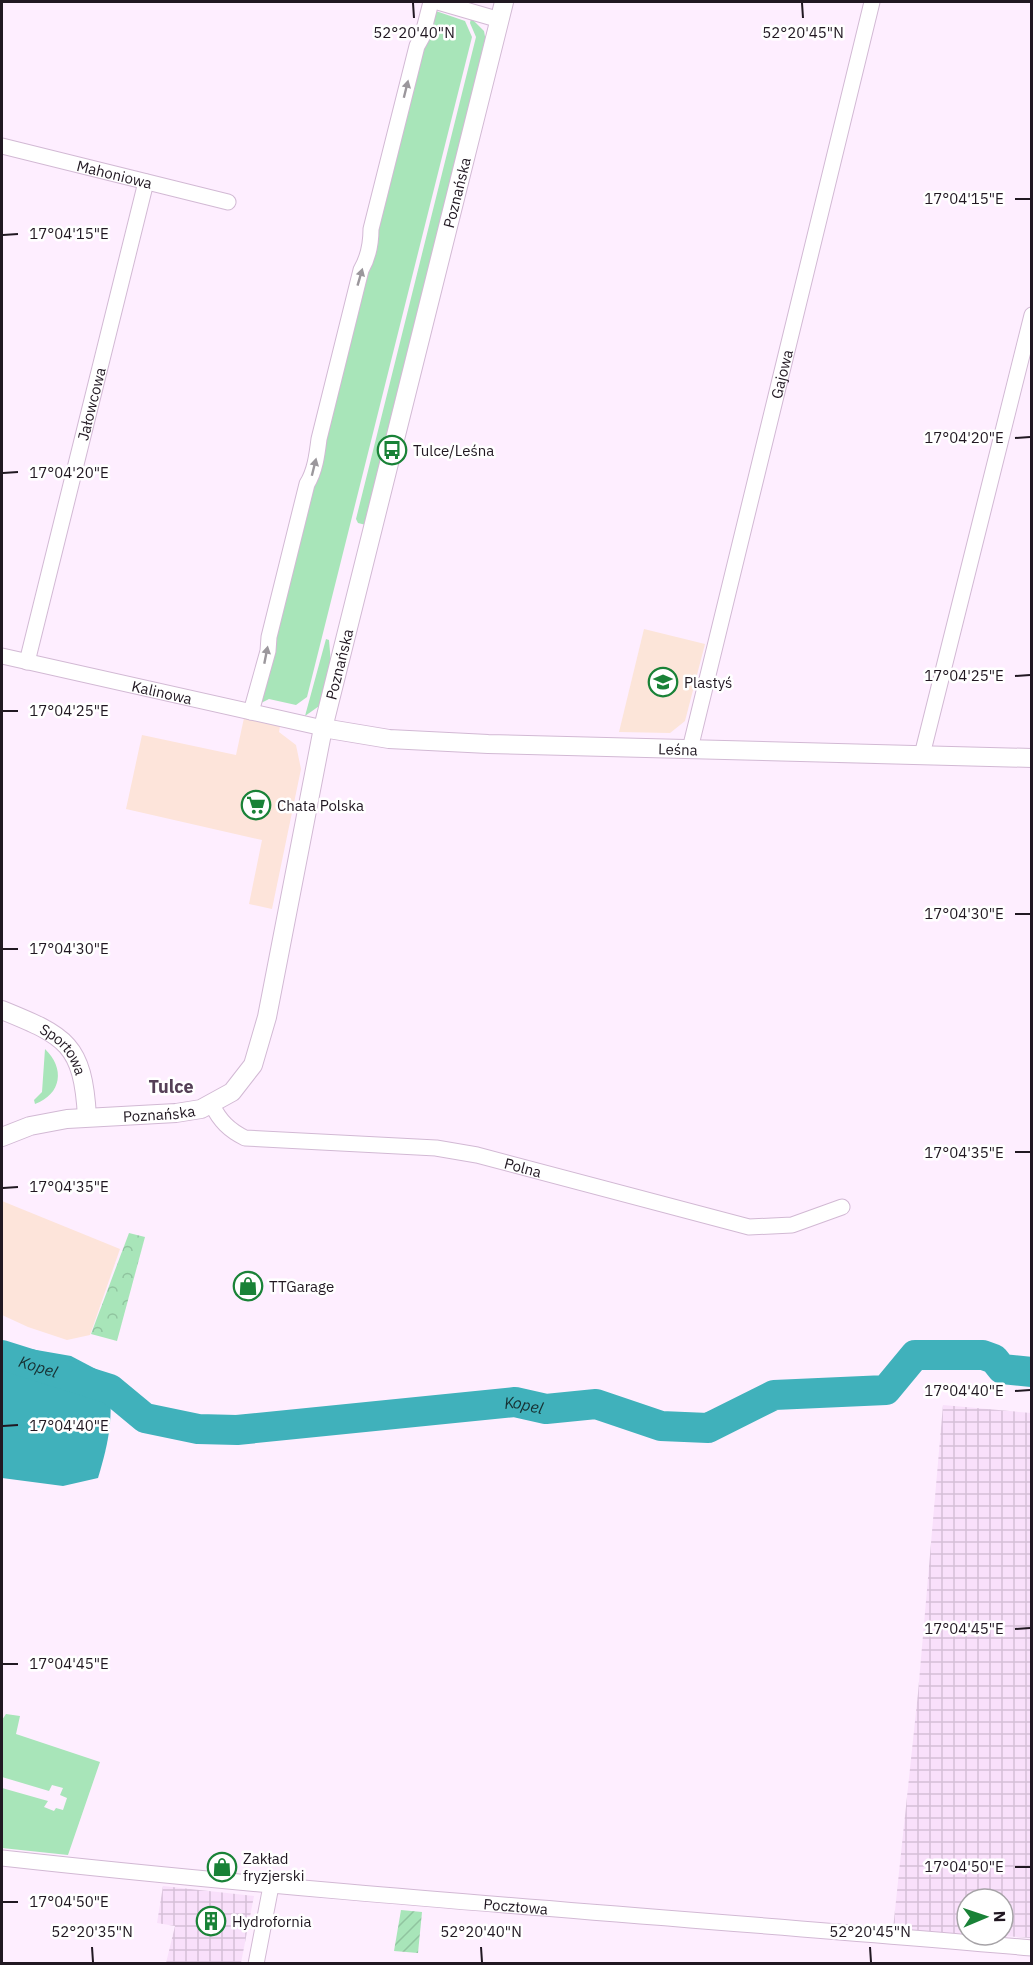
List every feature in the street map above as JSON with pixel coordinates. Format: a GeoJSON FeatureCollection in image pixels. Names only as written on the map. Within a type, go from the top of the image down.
{"type":"FeatureCollection","features":[{"type":"Feature","properties":{"kind":"street"},"geometry":{"type":"LineString","coordinates":[[251,712],[317,455],[358,282],[371,240],[371,229],[417,46],[422,37],[431,2]]}},
{"type":"Feature","properties":{"kind":"street"},"geometry":{"type":"LineString","coordinates":[[438,2],[500,20]]}},
{"type":"Feature","properties":{"kind":"street","name":"Poznańska"},"geometry":{"type":"LineString","coordinates":[[2,1137],[30,1126],[87,1117],[176,1113],[201,1109],[232,1092],[253,1065],[277,968],[323,728],[504,2]]}},
{"type":"Feature","properties":{"kind":"street","name":"Gajowa"},"geometry":{"type":"LineString","coordinates":[[690,749],[872,2]]}},
{"type":"Feature","properties":{"kind":"street","name":"Mahoniowa"},"geometry":{"type":"LineString","coordinates":[[2,146],[228,202]]}},
{"type":"Feature","properties":{"kind":"street","name":"Jałowcowa"},"geometry":{"type":"LineString","coordinates":[[27,662],[146,182]]}},
{"type":"Feature","properties":{"kind":"street"},"geometry":{"type":"LineString","coordinates":[[922,755],[1032,315]]}},
{"type":"Feature","properties":{"kind":"street","name":"Kalinowa"},"geometry":{"type":"LineString","coordinates":[[2,656],[323,728]]}},
{"type":"Feature","properties":{"kind":"street","name":"Leśna"},"geometry":{"type":"LineString","coordinates":[[323,728],[389,739],[1032,758]]}},
{"type":"Feature","properties":{"kind":"street","name":"Sportowa"},"geometry":{"type":"LineString","coordinates":[[2,1010],[53,1032],[72,1050],[83,1078],[87,1117]]}},
{"type":"Feature","properties":{"kind":"street","name":"Polna"},"geometry":{"type":"LineString","coordinates":[[212,1105],[231,1131],[245,1138],[436,1148],[477,1155],[749,1227],[792,1225],[842,1207]]}},
{"type":"Feature","properties":{"kind":"street","name":"Pocztowa"},"geometry":{"type":"LineString","coordinates":[[2,1858],[271,1886],[1032,1948]]}},
{"type":"Feature","properties":{"kind":"street"},"geometry":{"type":"LineString","coordinates":[[256,1964],[271,1886]]}},
{"type":"Feature","properties":{"kind":"shaded area","name":"Plastyś"},"geometry":{"type":"Polygon","coordinates":[[[644,629],[705,644],[685,721],[670,733],[619,732],[644,629]]]}},
{"type":"Feature","properties":{"kind":"shaded area"},"geometry":{"type":"Polygon","coordinates":[[[244,718],[280,726],[279,732],[296,745],[301,769],[272,909],[249,904],[262,840],[126,809],[142,735],[236,755],[244,718]]]}},
{"type":"Feature","properties":{"kind":"shaded area"},"geometry":{"type":"Polygon","coordinates":[[[2,1201],[120,1249],[90,1335],[67,1340],[28,1327],[2,1315],[2,1201]]]}},
{"type":"Feature","properties":{"kind":"shaded area"},"geometry":{"type":"Polygon","coordinates":[[[943,1405],[1031,1413],[1031,1938],[1015,1937],[1015,1887],[955,1887],[955,1933],[893,1929],[918,1693],[943,1405]]]}},
{"type":"Feature","properties":{"kind":"shaded area"},"geometry":{"type":"Polygon","coordinates":[[[163,1886],[254,1896],[241,1963],[166,1963],[175,1926],[157,1923],[163,1886]]]}},
{"type":"Feature","properties":{"kind":"green space"},"geometry":{"type":"Polygon","coordinates":[[[433,10],[465,21],[472,37],[307,697],[296,705],[269,699],[259,704],[433,10]]]}},
{"type":"Feature","properties":{"kind":"green space"},"geometry":{"type":"Polygon","coordinates":[[[471,18],[484,31],[486,42],[366,525],[358,523],[356,519],[476,37],[470,23],[471,18]]]}},
{"type":"Feature","properties":{"kind":"green space"},"geometry":{"type":"Polygon","coordinates":[[[326,639],[329,640],[331,664],[322,704],[305,716],[326,639]]]}},
{"type":"Feature","properties":{"kind":"green space"},"geometry":{"type":"Polygon","coordinates":[[[45,1049],[56,1064],[58,1080],[51,1094],[35,1104],[34,1100],[42,1092],[45,1049]]]}},
{"type":"Feature","properties":{"kind":"green space"},"geometry":{"type":"Polygon","coordinates":[[[129,1233],[145,1237],[117,1341],[91,1334],[129,1233]]]}},
{"type":"Feature","properties":{"kind":"green space"},"geometry":{"type":"Polygon","coordinates":[[[6,1714],[20,1716],[16,1734],[100,1762],[68,1855],[2,1848],[2,1788],[48,1801],[44,1807],[54,1811],[56,1808],[63,1810],[67,1798],[60,1795],[63,1788],[52,1785],[49,1791],[2,1777],[2,1720],[6,1714]]]}},
{"type":"Feature","properties":{"kind":"green space"},"geometry":{"type":"Polygon","coordinates":[[[401,1910],[422,1912],[418,1953],[394,1951],[401,1910]]]}},
{"type":"Feature","properties":{"kind":"water"},"geometry":{"type":"Polygon","coordinates":[[[2,1344],[71,1356],[109,1376],[110,1428],[98,1478],[63,1486],[2,1478],[2,1344]]]}},
{"type":"Feature","properties":{"kind":"waterway","name":"Kopel"},"geometry":{"type":"LineString","coordinates":[[2,1355],[110,1389],[145,1418],[198,1429],[237,1430],[515,1402],[546,1409],[596,1404],[661,1426],[708,1428],[774,1395],[886,1390],[915,1355],[983,1355],[994,1359],[1002,1369],[1032,1372]]}},
{"type":"Feature","properties":{"kind":"place","name":"Tulce/Leśna"},"geometry":{"type":"Point","coordinates":[392,450]}},
{"type":"Feature","properties":{"kind":"place","name":"Plastyś"},"geometry":{"type":"Point","coordinates":[663,682]}},
{"type":"Feature","properties":{"kind":"place","name":"Chata Polska"},"geometry":{"type":"Point","coordinates":[256,805]}},
{"type":"Feature","properties":{"kind":"place","name":"TTGarage"},"geometry":{"type":"Point","coordinates":[248,1286]}},
{"type":"Feature","properties":{"kind":"place","name":"Zakład fryzjerski"},"geometry":{"type":"Point","coordinates":[222,1867]}},
{"type":"Feature","properties":{"kind":"place","name":"Hydrofornia"},"geometry":{"type":"Point","coordinates":[211,1921]}},
{"type":"Feature","properties":{"kind":"district","name":"Tulce"},"geometry":{"type":"Point","coordinates":[171,1086]}}]}
